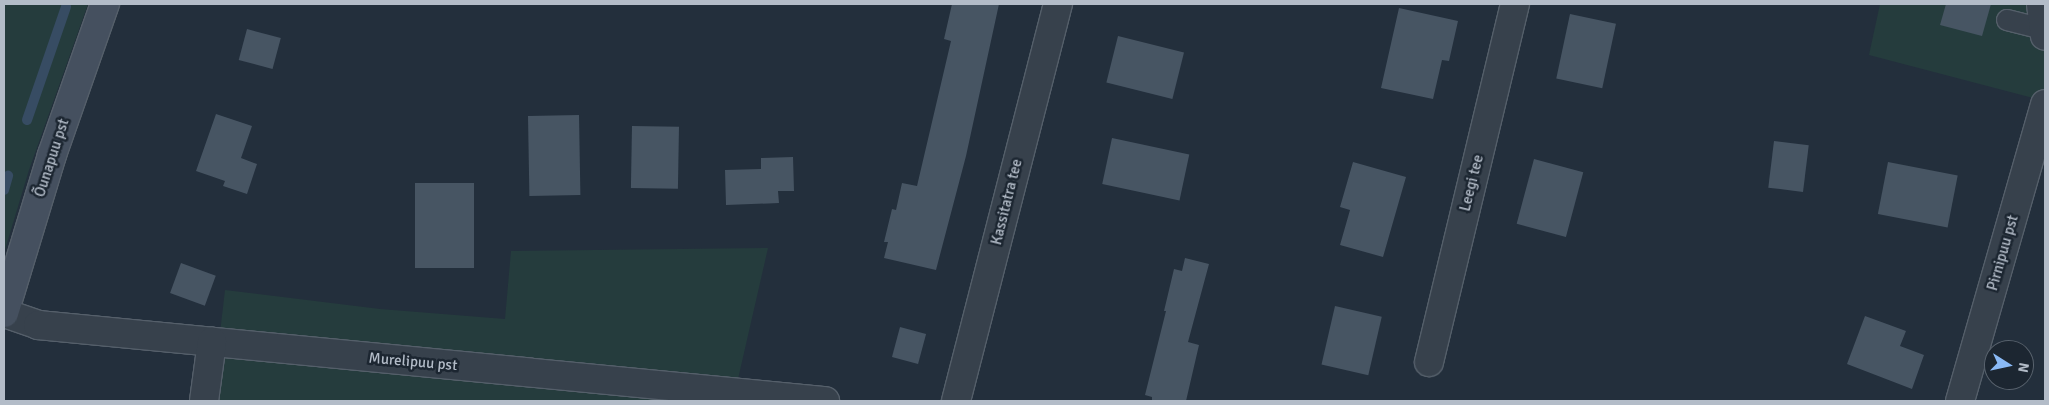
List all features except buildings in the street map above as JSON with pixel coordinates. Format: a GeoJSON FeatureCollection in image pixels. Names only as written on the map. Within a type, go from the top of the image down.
{"type":"FeatureCollection","features":[{"type":"Feature","properties":{"kind":"street","name":"Õunapuu pst"},"geometry":{"type":"LineString","coordinates":[[4,313],[52,156],[106,4]]}},
{"type":"Feature","properties":{"kind":"street","name":"Kassitatra tee"},"geometry":{"type":"LineString","coordinates":[[956,401],[1058,4]]}},
{"type":"Feature","properties":{"kind":"street","name":"Leegi tee"},"geometry":{"type":"LineString","coordinates":[[1429,362],[1515,4]]}},
{"type":"Feature","properties":{"kind":"street","name":"Pirnipuu pst"},"geometry":{"type":"LineString","coordinates":[[1960,401],[2045,104]]}},
{"type":"Feature","properties":{"kind":"street","name":"Murelipuu pst"},"geometry":{"type":"LineString","coordinates":[[4,313],[38,325],[825,401]]}},
{"type":"Feature","properties":{"kind":"street"},"geometry":{"type":"LineString","coordinates":[[204,401],[212,342]]}},
{"type":"Feature","properties":{"kind":"lane"},"geometry":{"type":"LineString","coordinates":[[2007,20],[2043,23]]}},
{"type":"Feature","properties":{"kind":"green space"},"geometry":{"type":"Polygon","coordinates":[[[4,4],[88,4],[29,170],[4,253],[4,4]]]}},
{"type":"Feature","properties":{"kind":"green space"},"geometry":{"type":"Polygon","coordinates":[[[1880,4],[2045,4],[2045,101],[1869,55],[1880,4]]]}},
{"type":"Feature","properties":{"kind":"green space"},"geometry":{"type":"Polygon","coordinates":[[[768,248],[733,401],[212,401],[225,290],[380,309],[505,319],[511,251],[768,248]]]}},
{"type":"Feature","properties":{"kind":"waterway"},"geometry":{"type":"LineString","coordinates":[[27,120],[66,7]]}},
{"type":"Feature","properties":{"kind":"waterway"},"geometry":{"type":"LineString","coordinates":[[4,190],[8,176]]}}]}
